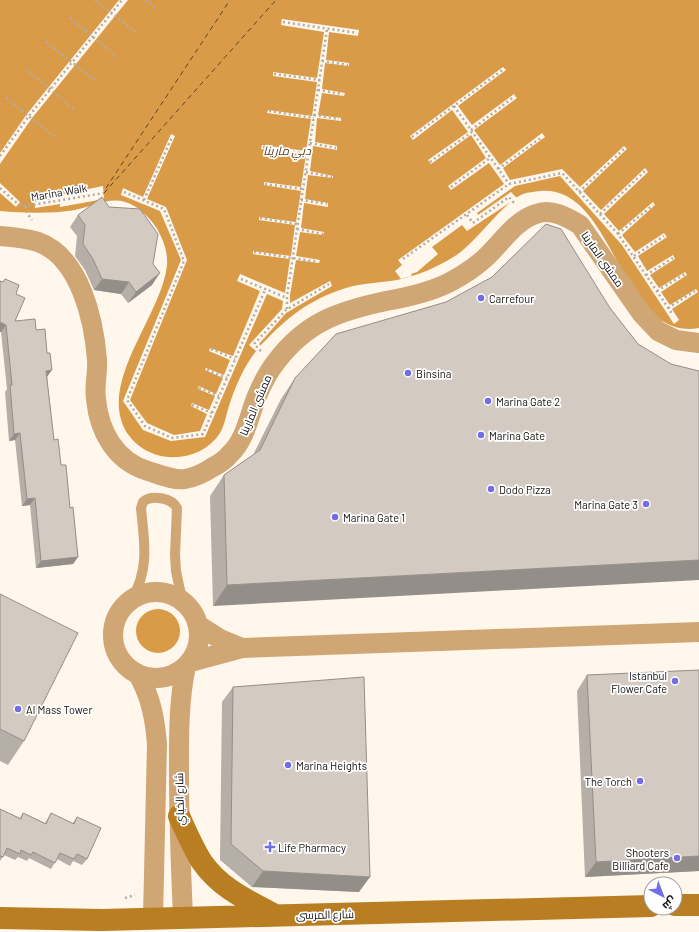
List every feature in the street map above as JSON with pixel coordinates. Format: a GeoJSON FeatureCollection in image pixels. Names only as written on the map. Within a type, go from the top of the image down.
{"type":"FeatureCollection","features":[{"type":"Feature","properties":{"kind":"main road"},"geometry":{"type":"LineString","coordinates":[[179,816],[196,852],[209,872],[232,891],[274,915]]}},
{"type":"Feature","properties":{"kind":"main road"},"geometry":{"type":"LineString","coordinates":[[683,905],[699,905]]}},
{"type":"Feature","properties":{"kind":"main road","name":"شارع المرسى"},"geometry":{"type":"LineString","coordinates":[[0,918],[88,920],[152,925],[183,925],[274,915],[643,906]]}},
{"type":"Feature","properties":{"kind":"street","name":"ممشى المارينا"},"geometry":{"type":"LineString","coordinates":[[0,236],[37,241],[63,258],[73,270],[92,326],[97,361],[95,398],[100,427],[116,451],[136,468],[183,480],[201,475],[226,458],[239,443],[257,395],[275,363],[288,345],[317,322],[350,309],[417,295],[451,282],[483,260],[525,218],[538,213],[553,212],[580,225],[642,314],[658,331],[676,340],[699,344]]}},
{"type":"Feature","properties":{"kind":"street"},"geometry":{"type":"LineString","coordinates":[[188,664],[197,648],[198,625],[195,616],[182,600],[162,592],[142,594],[132,599],[121,610],[114,624],[113,645],[123,663],[139,676],[159,679],[169,676],[188,664],[242,648],[699,632]]}},
{"type":"Feature","properties":{"kind":"street"},"geometry":{"type":"LineString","coordinates":[[198,625],[220,639],[242,648]]}},
{"type":"Feature","properties":{"kind":"street","name":"شارع الخياي"},"geometry":{"type":"LineString","coordinates":[[183,925],[179,816],[179,722],[188,664]]}},
{"type":"Feature","properties":{"kind":"street","name":"شارع الخياي"},"geometry":{"type":"LineString","coordinates":[[139,676],[150,699],[156,727],[152,925]]}},
{"type":"Feature","properties":{"kind":"lane"},"geometry":{"type":"LineString","coordinates":[[132,599],[144,568],[145,553],[141,508],[143,502],[148,498],[169,500],[174,503],[177,508],[175,556],[182,600]]}},
{"type":"Feature","properties":{"kind":"path"},"geometry":{"type":"LineString","coordinates":[[95,0],[136,32]]}},
{"type":"Feature","properties":{"kind":"path"},"geometry":{"type":"LineString","coordinates":[[0,156],[50,89],[122,0]]}},
{"type":"Feature","properties":{"kind":"path"},"geometry":{"type":"LineString","coordinates":[[146,0],[155,8]]}},
{"type":"Feature","properties":{"kind":"path"},"geometry":{"type":"LineString","coordinates":[[70,18],[117,57]]}},
{"type":"Feature","properties":{"kind":"path"},"geometry":{"type":"LineString","coordinates":[[283,22],[357,33]]}},
{"type":"Feature","properties":{"kind":"path"},"geometry":{"type":"LineString","coordinates":[[287,309],[292,258],[327,29]]}},
{"type":"Feature","properties":{"kind":"path"},"geometry":{"type":"LineString","coordinates":[[46,42],[97,82]]}},
{"type":"Feature","properties":{"kind":"path"},"geometry":{"type":"LineString","coordinates":[[322,61],[348,65]]}},
{"type":"Feature","properties":{"kind":"path"},"geometry":{"type":"LineString","coordinates":[[26,69],[75,110]]}},
{"type":"Feature","properties":{"kind":"path"},"geometry":{"type":"LineString","coordinates":[[412,137],[504,69]]}},
{"type":"Feature","properties":{"kind":"path"},"geometry":{"type":"LineString","coordinates":[[274,74],[320,80]]}},
{"type":"Feature","properties":{"kind":"path"},"geometry":{"type":"LineString","coordinates":[[318,90],[343,94]]}},
{"type":"Feature","properties":{"kind":"path"},"geometry":{"type":"LineString","coordinates":[[430,162],[515,96]]}},
{"type":"Feature","properties":{"kind":"path"},"geometry":{"type":"LineString","coordinates":[[6,98],[57,139]]}},
{"type":"Feature","properties":{"kind":"path"},"geometry":{"type":"LineString","coordinates":[[454,106],[509,184]]}},
{"type":"Feature","properties":{"kind":"path"},"geometry":{"type":"LineString","coordinates":[[269,111],[340,119]]}},
{"type":"Feature","properties":{"kind":"path"},"geometry":{"type":"LineString","coordinates":[[144,200],[172,137]]}},
{"type":"Feature","properties":{"kind":"path"},"geometry":{"type":"LineString","coordinates":[[498,169],[542,137]]}},
{"type":"Feature","properties":{"kind":"path"},"geometry":{"type":"LineString","coordinates":[[310,143],[336,148]]}},
{"type":"Feature","properties":{"kind":"path"},"geometry":{"type":"LineString","coordinates":[[263,147],[308,154]]}},
{"type":"Feature","properties":{"kind":"path"},"geometry":{"type":"LineString","coordinates":[[579,192],[624,148]]}},
{"type":"Feature","properties":{"kind":"path"},"geometry":{"type":"LineString","coordinates":[[451,187],[490,158]]}},
{"type":"Feature","properties":{"kind":"path"},"geometry":{"type":"LineString","coordinates":[[600,214],[646,171]]}},
{"type":"Feature","properties":{"kind":"path"},"geometry":{"type":"LineString","coordinates":[[306,172],[332,177]]}},
{"type":"Feature","properties":{"kind":"path"},"geometry":{"type":"LineString","coordinates":[[265,184],[303,189]]}},
{"type":"Feature","properties":{"kind":"path","name":"Marina Walk"},"geometry":{"type":"LineString","coordinates":[[0,188],[18,204],[26,206],[104,193]]}},
{"type":"Feature","properties":{"kind":"path"},"geometry":{"type":"LineString","coordinates":[[124,192],[164,209],[184,261],[127,400],[145,426],[172,438],[203,434],[265,290]]}},
{"type":"Feature","properties":{"kind":"path"},"geometry":{"type":"LineString","coordinates":[[466,215],[473,223],[509,197],[525,218]]}},
{"type":"Feature","properties":{"kind":"path"},"geometry":{"type":"LineString","coordinates":[[301,200],[327,204]]}},
{"type":"Feature","properties":{"kind":"path"},"geometry":{"type":"LineString","coordinates":[[618,234],[653,205]]}},
{"type":"Feature","properties":{"kind":"path"},"geometry":{"type":"LineString","coordinates":[[260,218],[298,224]]}},
{"type":"Feature","properties":{"kind":"path"},"geometry":{"type":"LineString","coordinates":[[297,229],[323,234]]}},
{"type":"Feature","properties":{"kind":"path"},"geometry":{"type":"LineString","coordinates":[[634,256],[664,236]]}},
{"type":"Feature","properties":{"kind":"path"},"geometry":{"type":"LineString","coordinates":[[254,252],[318,262]]}},
{"type":"Feature","properties":{"kind":"path"},"geometry":{"type":"LineString","coordinates":[[646,275],[673,258]]}},
{"type":"Feature","properties":{"kind":"path"},"geometry":{"type":"LineString","coordinates":[[657,291],[685,274]]}},
{"type":"Feature","properties":{"kind":"path"},"geometry":{"type":"LineString","coordinates":[[241,278],[265,290],[287,298]]}},
{"type":"Feature","properties":{"kind":"path"},"geometry":{"type":"LineString","coordinates":[[275,363],[254,344],[287,309],[329,284]]}},
{"type":"Feature","properties":{"kind":"path"},"geometry":{"type":"LineString","coordinates":[[668,308],[695,291]]}},
{"type":"Feature","properties":{"kind":"path"},"geometry":{"type":"LineString","coordinates":[[211,349],[235,360]]}},
{"type":"Feature","properties":{"kind":"path"},"geometry":{"type":"LineString","coordinates":[[207,370],[227,378]]}},
{"type":"Feature","properties":{"kind":"path"},"geometry":{"type":"LineString","coordinates":[[199,388],[219,396]]}},
{"type":"Feature","properties":{"kind":"path"},"geometry":{"type":"LineString","coordinates":[[192,405],[212,413]]}},
{"type":"Feature","properties":{"kind":"water","name":"دبي مارينا"},"geometry":{"type":"Polygon","coordinates":[[[0,0],[699,0],[699,328],[672,326],[651,312],[633,289],[602,235],[586,211],[565,195],[540,191],[527,193],[515,198],[473,241],[455,256],[442,264],[420,274],[405,278],[346,288],[320,298],[299,310],[261,345],[251,359],[235,390],[222,430],[214,441],[199,451],[181,457],[154,454],[142,448],[127,433],[120,414],[119,393],[125,371],[163,285],[167,265],[167,255],[161,236],[150,219],[142,212],[125,202],[119,201],[106,202],[75,210],[47,213],[0,211],[0,0]]]}},
{"type":"Feature","properties":{"kind":"water"},"geometry":{"type":"Polygon","coordinates":[[[154,609],[162,609],[167,610],[174,615],[179,622],[179,640],[174,647],[167,652],[154,653],[146,650],[139,643],[136,635],[136,627],[139,619],[146,612],[154,609]]]}},
{"type":"Feature","properties":{"kind":"pier"},"geometry":{"type":"Polygon","coordinates":[[[119,0],[128,0],[32,118],[0,164],[0,153],[27,114],[119,0]]]}},
{"type":"Feature","properties":{"kind":"pier"},"geometry":{"type":"Polygon","coordinates":[[[282,19],[359,30],[358,36],[329,32],[326,60],[349,63],[349,66],[325,63],[322,89],[345,93],[344,96],[322,93],[318,115],[341,118],[341,121],[317,118],[315,142],[337,146],[337,150],[313,146],[310,171],[333,176],[333,178],[308,175],[305,199],[328,203],[328,207],[304,203],[301,228],[324,232],[323,235],[300,232],[296,256],[320,260],[319,263],[296,260],[290,303],[330,281],[332,286],[286,313],[259,344],[261,346],[256,351],[249,345],[282,309],[283,301],[267,294],[205,437],[171,441],[143,430],[123,401],[181,260],[160,211],[121,195],[123,188],[143,197],[171,134],[175,136],[147,199],[166,207],[187,260],[130,400],[147,423],[174,435],[200,431],[207,414],[191,406],[192,403],[209,410],[215,396],[198,389],[199,386],[216,394],[223,378],[205,370],[206,368],[224,375],[230,360],[209,351],[210,348],[233,356],[260,291],[237,281],[240,274],[285,293],[290,259],[253,254],[253,251],[291,256],[295,225],[259,220],[259,217],[296,222],[301,191],[264,185],[264,182],[301,187],[306,155],[261,149],[262,145],[306,151],[311,119],[267,113],[268,110],[312,116],[317,82],[273,76],[273,72],[317,78],[324,32],[281,25],[282,19]]]}},
{"type":"Feature","properties":{"kind":"pier"},"geometry":{"type":"Polygon","coordinates":[[[503,67],[506,70],[458,106],[472,125],[514,94],[517,98],[474,130],[500,165],[542,133],[545,137],[503,168],[510,180],[562,169],[580,187],[624,146],[627,149],[583,191],[601,210],[645,168],[648,172],[604,214],[619,231],[653,202],[655,205],[622,235],[635,252],[664,233],[667,237],[638,256],[647,271],[673,255],[675,259],[650,275],[659,288],[685,272],[687,275],[661,292],[670,305],[696,289],[698,292],[672,309],[679,320],[674,324],[622,245],[560,176],[515,186],[477,213],[478,215],[511,192],[517,198],[467,231],[462,225],[432,247],[438,254],[417,272],[411,274],[412,276],[401,279],[395,271],[402,265],[398,260],[504,184],[489,163],[451,190],[448,186],[486,158],[471,135],[431,164],[428,160],[468,132],[452,110],[413,140],[410,136],[503,67]]]}},
{"type":"Feature","properties":{"kind":"pier"},"geometry":{"type":"Polygon","coordinates":[[[0,183],[20,202],[16,207],[0,193],[0,183]]]}},
{"type":"Feature","properties":{"kind":"pier"},"geometry":{"type":"Polygon","coordinates":[[[103,186],[104,199],[60,207],[60,204],[35,208],[34,202],[59,198],[59,195],[103,186]]]}},
{"type":"Feature","properties":{"kind":"building"},"geometry":{"type":"Polygon","coordinates":[[[102,197],[109,207],[140,209],[158,234],[153,264],[160,273],[136,292],[129,282],[102,279],[93,259],[83,244],[85,225],[78,215],[102,197]]]}},
{"type":"Feature","properties":{"kind":"building","name":"Marina Gate"},"geometry":{"type":"Polygon","coordinates":[[[546,224],[561,229],[610,308],[638,344],[671,364],[699,371],[699,560],[227,585],[224,475],[260,450],[295,378],[336,334],[446,302],[492,277],[546,224]]]}},
{"type":"Feature","properties":{"kind":"building"},"geometry":{"type":"Polygon","coordinates":[[[5,279],[19,285],[16,294],[25,298],[15,321],[35,319],[36,330],[45,329],[47,353],[50,353],[52,370],[46,371],[54,440],[58,439],[61,465],[66,465],[70,508],[73,507],[78,557],[41,561],[35,498],[27,499],[20,433],[14,434],[10,385],[12,385],[6,325],[0,322],[0,281],[3,282],[5,279]]]}},
{"type":"Feature","properties":{"kind":"building","name":"Al Mass Tower"},"geometry":{"type":"Polygon","coordinates":[[[0,594],[78,633],[24,741],[0,729],[0,594]]]}},
{"type":"Feature","properties":{"kind":"building","name":"The Torch"},"geometry":{"type":"Polygon","coordinates":[[[699,670],[699,856],[596,862],[587,675],[699,670]]]}},
{"type":"Feature","properties":{"kind":"building"},"geometry":{"type":"Polygon","coordinates":[[[364,677],[370,877],[263,871],[231,844],[233,687],[364,677]]]}},
{"type":"Feature","properties":{"kind":"building"},"geometry":{"type":"Polygon","coordinates":[[[0,809],[21,819],[23,813],[46,824],[51,813],[74,824],[77,817],[101,828],[87,859],[77,854],[74,859],[60,853],[55,863],[33,852],[31,855],[21,850],[20,854],[7,848],[3,857],[0,856],[0,809]]]}},
{"type":"Feature","properties":{"kind":"ferry route"},"geometry":{"type":"LineString","coordinates":[[106,188],[230,0]]}},
{"type":"Feature","properties":{"kind":"ferry route"},"geometry":{"type":"LineString","coordinates":[[104,193],[276,0]]}},
{"type":"Feature","properties":{"kind":"place","name":"Carrefour"},"geometry":{"type":"Point","coordinates":[481,298]}},
{"type":"Feature","properties":{"kind":"place","name":"Binsina"},"geometry":{"type":"Point","coordinates":[408,373]}},
{"type":"Feature","properties":{"kind":"place","name":"Marina Gate 2"},"geometry":{"type":"Point","coordinates":[488,401]}},
{"type":"Feature","properties":{"kind":"place","name":"Marina Gate"},"geometry":{"type":"Point","coordinates":[481,435]}},
{"type":"Feature","properties":{"kind":"place","name":"Dodo Pizza"},"geometry":{"type":"Point","coordinates":[491,489]}},
{"type":"Feature","properties":{"kind":"place","name":"Marina Gate 3"},"geometry":{"type":"Point","coordinates":[646,504]}},
{"type":"Feature","properties":{"kind":"place","name":"Marina Gate 1"},"geometry":{"type":"Point","coordinates":[335,517]}},
{"type":"Feature","properties":{"kind":"place","name":"Istanbul Flower Cafe"},"geometry":{"type":"Point","coordinates":[675,681]}},
{"type":"Feature","properties":{"kind":"place","name":"Al Mass Tower"},"geometry":{"type":"Point","coordinates":[18,709]}},
{"type":"Feature","properties":{"kind":"place","name":"Marina Heights"},"geometry":{"type":"Point","coordinates":[288,765]}},
{"type":"Feature","properties":{"kind":"place","name":"The Torch"},"geometry":{"type":"Point","coordinates":[640,781]}},
{"type":"Feature","properties":{"kind":"place","name":"Life Pharmacy"},"geometry":{"type":"Point","coordinates":[270,847]}},
{"type":"Feature","properties":{"kind":"place","name":"Shooters Billiard Cafe"},"geometry":{"type":"Point","coordinates":[677,858]}}]}
